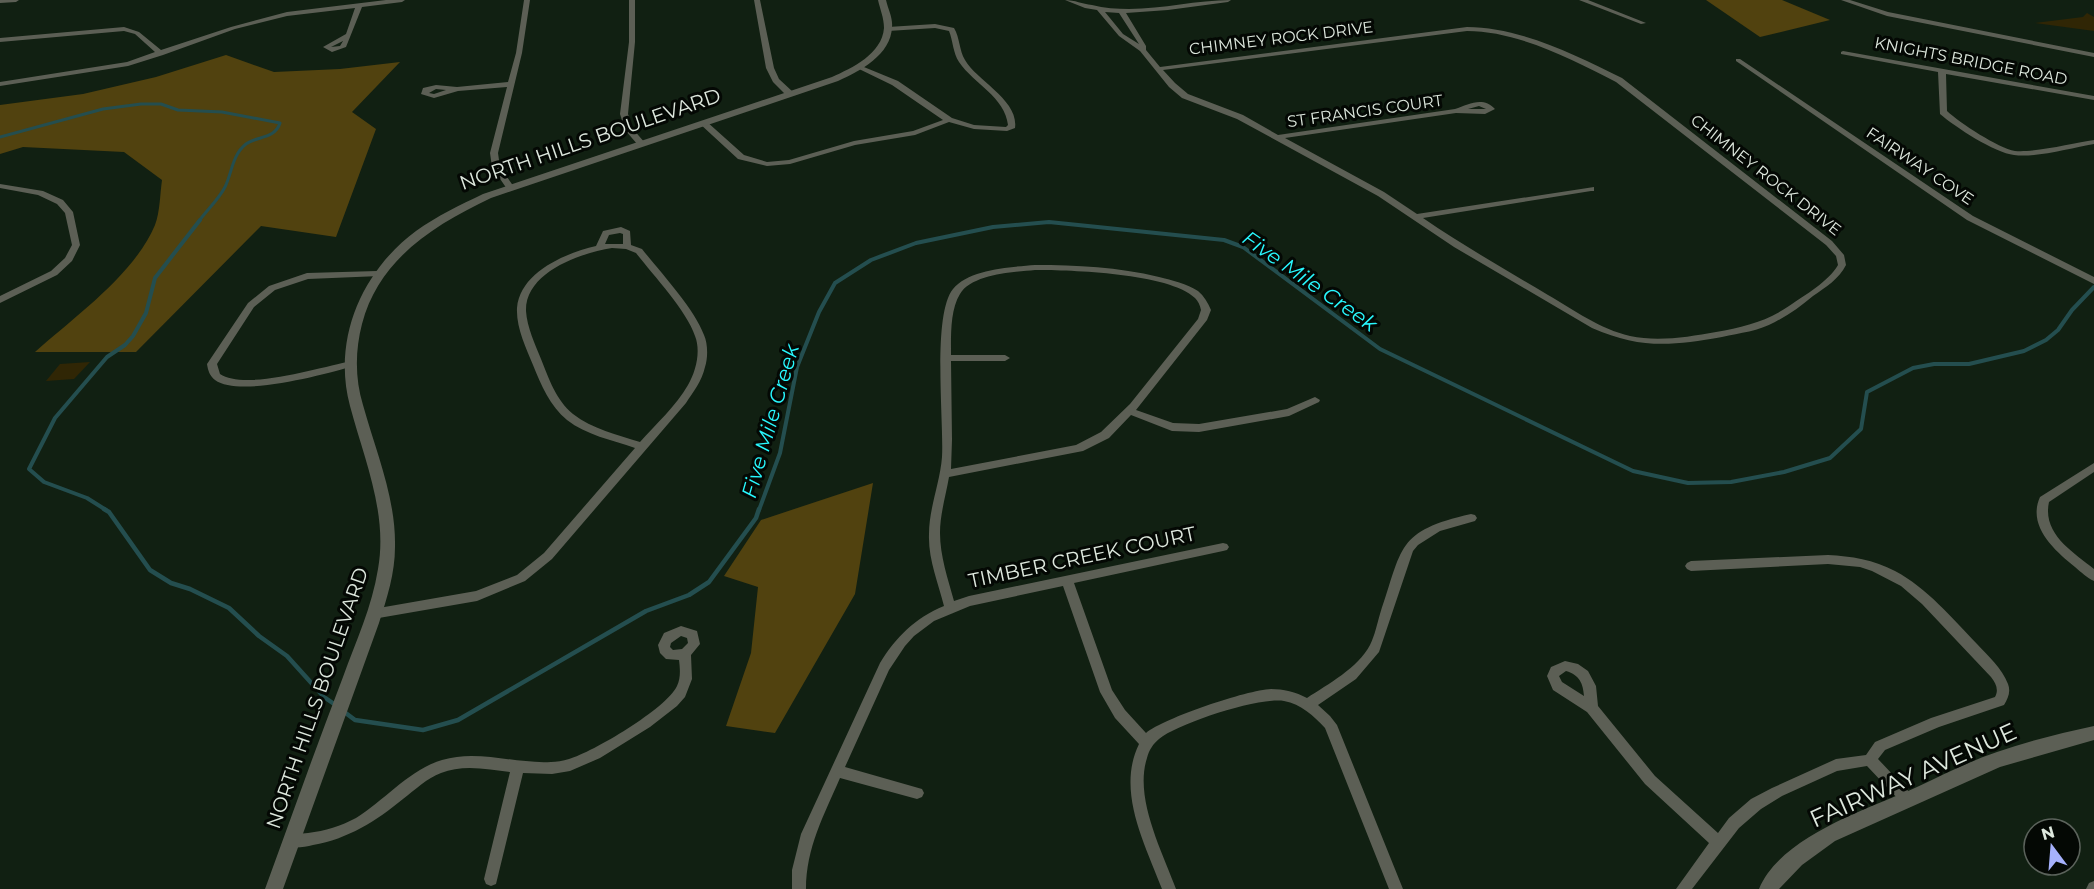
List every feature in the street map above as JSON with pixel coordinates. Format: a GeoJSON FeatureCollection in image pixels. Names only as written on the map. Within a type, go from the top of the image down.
{"type":"FeatureCollection","features":[{"type":"Feature","properties":{"kind":"street"},"geometry":{"type":"LineString","coordinates":[[0,1],[16,0]]}},
{"type":"Feature","properties":{"kind":"street"},"geometry":{"type":"LineString","coordinates":[[0,84],[112,67],[161,54],[267,18],[314,9],[402,0]]}},
{"type":"Feature","properties":{"kind":"street"},"geometry":{"type":"LineString","coordinates":[[510,187],[496,167],[494,153],[519,53],[527,0]]}},
{"type":"Feature","properties":{"kind":"street"},"geometry":{"type":"LineString","coordinates":[[632,0],[632,42],[624,114],[630,130],[641,144]]}},
{"type":"Feature","properties":{"kind":"street"},"geometry":{"type":"LineString","coordinates":[[757,0],[770,68],[776,80],[790,94]]}},
{"type":"Feature","properties":{"kind":"street"},"geometry":{"type":"LineString","coordinates":[[859,67],[890,80],[949,120],[967,126],[1007,129],[1012,124],[1009,113],[964,63],[956,49],[952,29],[936,26],[888,29],[882,0]]}},
{"type":"Feature","properties":{"kind":"street"},"geometry":{"type":"LineString","coordinates":[[1068,0],[1100,10],[1121,11],[1228,0]]}},
{"type":"Feature","properties":{"kind":"street"},"geometry":{"type":"LineString","coordinates":[[1582,0],[1643,23]]}},
{"type":"Feature","properties":{"kind":"street"},"geometry":{"type":"LineString","coordinates":[[1844,0],[1896,16],[2094,55]]}},
{"type":"Feature","properties":{"kind":"street"},"geometry":{"type":"LineString","coordinates":[[349,35],[360,4]]}},
{"type":"Feature","properties":{"kind":"street","name":"CHIMNEY ROCK DRIVE"},"geometry":{"type":"LineString","coordinates":[[1100,10],[1121,35],[1142,50],[1158,69],[1172,85],[1185,96],[1240,117],[1381,194],[1456,245],[1595,326],[1616,335],[1646,342],[1678,342],[1765,324],[1793,307],[1837,274],[1842,265],[1840,255],[1829,243],[1635,91],[1584,62],[1508,33],[1487,29],[1467,29],[1158,69]]}},
{"type":"Feature","properties":{"kind":"street","name":"CHIMNEY ROCK DRIVE"},"geometry":{"type":"LineString","coordinates":[[1121,11],[1143,46],[1142,50]]}},
{"type":"Feature","properties":{"kind":"street"},"geometry":{"type":"LineString","coordinates":[[0,40],[124,29],[137,33],[161,54]]}},
{"type":"Feature","properties":{"kind":"street","name":"NORTH HILLS BOULEVARD"},"geometry":{"type":"LineString","coordinates":[[274,889],[348,686],[373,614],[386,567],[387,515],[355,402],[351,364],[351,349],[358,315],[377,274],[407,244],[443,218],[466,205],[510,187],[835,79],[859,67],[882,45],[888,29]]}},
{"type":"Feature","properties":{"kind":"street","name":"KNIGHTS BRIDGE ROAD"},"geometry":{"type":"LineString","coordinates":[[1843,53],[2094,98]]}},
{"type":"Feature","properties":{"kind":"street","name":"FAIRWAY COVE"},"geometry":{"type":"LineString","coordinates":[[1738,60],[1970,218],[2094,281]]}},
{"type":"Feature","properties":{"kind":"street"},"geometry":{"type":"LineString","coordinates":[[1941,71],[1943,112],[1954,122],[1994,145],[2021,153],[2094,142]]}},
{"type":"Feature","properties":{"kind":"street"},"geometry":{"type":"LineString","coordinates":[[457,89],[511,84]]}},
{"type":"Feature","properties":{"kind":"street","name":"ST FRANCIS COURT"},"geometry":{"type":"LineString","coordinates":[[1278,137],[1456,111]]}},
{"type":"Feature","properties":{"kind":"street"},"geometry":{"type":"LineString","coordinates":[[703,123],[741,157],[758,163],[773,164],[790,162],[854,143],[915,133],[949,120]]}},
{"type":"Feature","properties":{"kind":"street"},"geometry":{"type":"LineString","coordinates":[[0,186],[40,193],[60,202],[69,212],[76,245],[69,259],[54,273],[0,300]]}},
{"type":"Feature","properties":{"kind":"street"},"geometry":{"type":"LineString","coordinates":[[1415,217],[1591,189]]}},
{"type":"Feature","properties":{"kind":"street"},"geometry":{"type":"LineString","coordinates":[[598,248],[606,233],[621,230],[627,232],[627,246]]}},
{"type":"Feature","properties":{"kind":"street"},"geometry":{"type":"LineString","coordinates":[[373,614],[477,596],[521,578],[548,556],[643,447],[693,385],[701,366],[702,346],[697,328],[690,317],[639,251],[627,246],[598,248],[566,259],[534,280],[526,292],[522,316],[553,398],[563,411],[587,427],[643,447]]}},
{"type":"Feature","properties":{"kind":"street"},"geometry":{"type":"LineString","coordinates":[[945,474],[1079,448],[1105,435],[1130,411],[1205,314],[1203,302],[1194,292],[1185,288],[1142,276],[1103,271],[1021,267],[981,274],[961,285],[953,297],[946,358],[947,456],[934,523],[935,546],[950,607]]}},
{"type":"Feature","properties":{"kind":"street"},"geometry":{"type":"LineString","coordinates":[[351,364],[266,381],[238,384],[217,377],[212,370],[212,364],[250,305],[272,288],[307,276],[377,274]]}},
{"type":"Feature","properties":{"kind":"street"},"geometry":{"type":"LineString","coordinates":[[946,358],[1005,358]]}},
{"type":"Feature","properties":{"kind":"street"},"geometry":{"type":"LineString","coordinates":[[1130,411],[1172,427],[1199,428],[1289,412],[1315,400]]}},
{"type":"Feature","properties":{"kind":"street"},"geometry":{"type":"LineString","coordinates":[[2094,467],[2044,500],[2039,515],[2047,532],[2094,576]]}},
{"type":"Feature","properties":{"kind":"street"},"geometry":{"type":"LineString","coordinates":[[1307,705],[1352,675],[1375,648],[1408,549],[1415,539],[1431,528],[1471,518]]}},
{"type":"Feature","properties":{"kind":"street","name":"TIMBER CREEK COURT"},"geometry":{"type":"LineString","coordinates":[[799,889],[799,870],[808,834],[894,649],[926,618],[969,601],[1223,547]]}},
{"type":"Feature","properties":{"kind":"street"},"geometry":{"type":"LineString","coordinates":[[1683,889],[1734,823],[1756,804],[1836,765],[1870,760],[1880,746],[1936,722],[1999,701],[2004,693],[2004,685],[1991,668],[1917,592],[1886,571],[1865,563],[1834,558],[1691,566]]}},
{"type":"Feature","properties":{"kind":"street"},"geometry":{"type":"LineString","coordinates":[[1067,580],[1106,692],[1120,714],[1147,743]]}},
{"type":"Feature","properties":{"kind":"street"},"geometry":{"type":"LineString","coordinates":[[291,841],[312,840],[353,828],[423,776],[442,766],[468,762],[550,768],[570,765],[595,754],[671,705],[686,681],[685,654]]}},
{"type":"Feature","properties":{"kind":"street"},"geometry":{"type":"LineString","coordinates":[[1169,889],[1142,810],[1136,781],[1141,754],[1147,743],[1160,731],[1180,723],[1262,696],[1285,696],[1307,705],[1323,716],[1333,732],[1396,889]]}},
{"type":"Feature","properties":{"kind":"street"},"geometry":{"type":"LineString","coordinates":[[1592,708],[1650,780],[1718,842]]}},
{"type":"Feature","properties":{"kind":"street","name":"FAIRWAY AVENUE"},"geometry":{"type":"LineString","coordinates":[[1768,889],[1778,875],[1803,851],[1829,835],[1996,760],[2037,747],[2094,734]]}},
{"type":"Feature","properties":{"kind":"street"},"geometry":{"type":"LineString","coordinates":[[1870,760],[1907,799]]}},
{"type":"Feature","properties":{"kind":"street"},"geometry":{"type":"LineString","coordinates":[[491,879],[518,766]]}},
{"type":"Feature","properties":{"kind":"street"},"geometry":{"type":"LineString","coordinates":[[837,771],[917,793]]}},
{"type":"Feature","properties":{"kind":"shaded area"},"geometry":{"type":"Polygon","coordinates":[[[1706,0],[1782,0],[1830,20],[1760,37],[1706,0]]]}},
{"type":"Feature","properties":{"kind":"shaded area"},"geometry":{"type":"Polygon","coordinates":[[[2087,13],[2094,17],[2094,31],[2035,23],[2083,17],[2087,13]]]}},
{"type":"Feature","properties":{"kind":"shaded area"},"geometry":{"type":"Polygon","coordinates":[[[226,55],[274,72],[340,69],[400,62],[352,112],[376,129],[336,237],[261,226],[136,352],[35,352],[85,310],[133,261],[155,225],[162,180],[124,152],[23,147],[0,154],[0,105],[83,94],[156,77],[226,55]]]}},
{"type":"Feature","properties":{"kind":"shaded area"},"geometry":{"type":"Polygon","coordinates":[[[90,362],[74,379],[46,381],[60,364],[90,362]]]}},
{"type":"Feature","properties":{"kind":"shaded area"},"geometry":{"type":"Polygon","coordinates":[[[873,483],[855,594],[775,733],[726,726],[751,653],[758,587],[724,576],[761,520],[873,483]]]}},
{"type":"Feature","properties":{"kind":"waterway","name":"Five Mile Creek"},"geometry":{"type":"LineString","coordinates":[[0,137],[103,109],[141,104],[161,104],[178,110],[222,112],[280,123],[274,132],[250,141],[241,148],[222,191],[199,221]]}},
{"type":"Feature","properties":{"kind":"waterway","name":"Five Mile Creek"},"geometry":{"type":"LineString","coordinates":[[106,510],[87,498],[44,482],[29,469],[55,418],[107,357],[125,345],[133,336],[146,313],[155,278],[200,220]]}},
{"type":"Feature","properties":{"kind":"waterway","name":"Five Mile Creek"},"geometry":{"type":"LineString","coordinates":[[759,510],[780,453],[797,367],[819,312],[835,283],[871,260],[916,243],[993,227],[1049,222],[1224,240],[1243,247],[1380,349],[1633,471],[1688,483],[1731,482],[1784,472],[1830,458],[1861,429],[1867,392],[1913,368],[1934,364],[1969,364],[2024,351],[2046,340],[2058,330],[2072,310],[2094,287]]}},
{"type":"Feature","properties":{"kind":"waterway","name":"Five Mile Creek"},"geometry":{"type":"LineString","coordinates":[[104,509],[109,512],[150,570],[171,583],[190,589],[229,608],[259,636],[287,656],[324,697],[337,706]]}},
{"type":"Feature","properties":{"kind":"waterway","name":"Five Mile Creek"},"geometry":{"type":"LineString","coordinates":[[343,711],[355,720],[423,730],[458,720],[646,611],[689,595],[709,582],[756,518],[759,509]]}}]}
